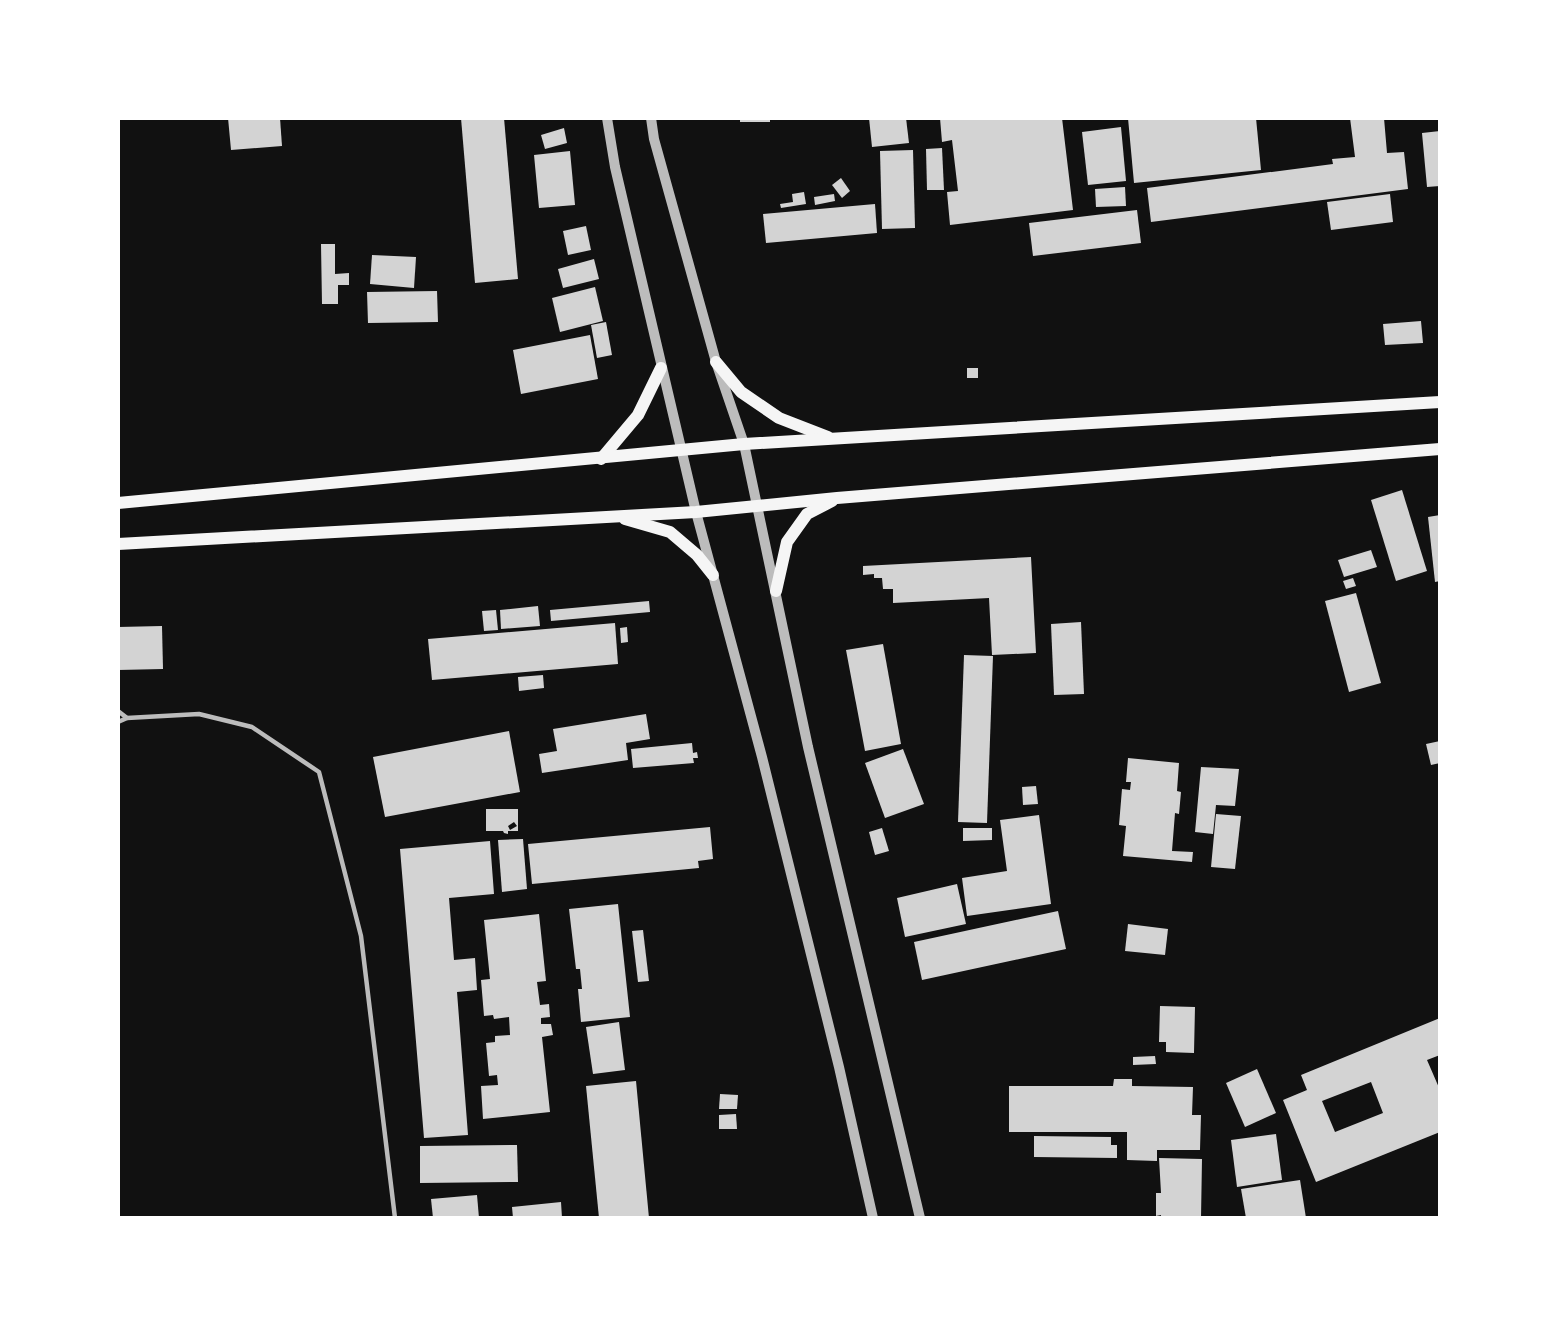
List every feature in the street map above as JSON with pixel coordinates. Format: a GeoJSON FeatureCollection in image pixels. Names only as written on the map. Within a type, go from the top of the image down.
{"type":"FeatureCollection","features":[{"type":"Feature","properties":{"kind":"main road"},"geometry":{"type":"LineString","coordinates":[[716,362],[741,392],[778,418],[832,439]]}},
{"type":"Feature","properties":{"kind":"main road"},"geometry":{"type":"LineString","coordinates":[[601,459],[638,415],[661,368]]}},
{"type":"Feature","properties":{"kind":"main road"},"geometry":{"type":"LineString","coordinates":[[118,503],[744,444],[1440,402]]}},
{"type":"Feature","properties":{"kind":"main road"},"geometry":{"type":"LineString","coordinates":[[118,544],[696,512],[837,498],[1440,449]]}},
{"type":"Feature","properties":{"kind":"main road"},"geometry":{"type":"LineString","coordinates":[[776,591],[787,542],[807,514],[837,498]]}},
{"type":"Feature","properties":{"kind":"main road"},"geometry":{"type":"LineString","coordinates":[[616,516],[670,532],[697,555],[713,574]]}},
{"type":"Feature","properties":{"kind":"street"},"geometry":{"type":"LineString","coordinates":[[607,118],[615,167],[661,368],[696,512],[765,769],[839,1067],[873,1218]]}},
{"type":"Feature","properties":{"kind":"street"},"geometry":{"type":"LineString","coordinates":[[651,118],[654,138],[716,362],[744,444],[808,747],[920,1218]]}},
{"type":"Feature","properties":{"kind":"lane"},"geometry":{"type":"LineString","coordinates":[[118,711],[127,718]]}},
{"type":"Feature","properties":{"kind":"lane"},"geometry":{"type":"LineString","coordinates":[[118,722],[127,718],[199,714],[252,727],[319,772],[361,936],[395,1218]]}},
{"type":"Feature","properties":{"kind":"building"},"geometry":{"type":"Polygon","coordinates":[[[228,118],[280,118],[282,146],[231,150],[228,118]]]}},
{"type":"Feature","properties":{"kind":"building"},"geometry":{"type":"Polygon","coordinates":[[[461,118],[504,118],[518,279],[475,283],[461,118]]]}},
{"type":"Feature","properties":{"kind":"building"},"geometry":{"type":"Polygon","coordinates":[[[740,118],[770,118],[770,122],[740,122],[740,118]]]}},
{"type":"Feature","properties":{"kind":"building"},"geometry":{"type":"Polygon","coordinates":[[[869,118],[906,118],[909,143],[872,147],[869,118]]]}},
{"type":"Feature","properties":{"kind":"building"},"geometry":{"type":"Polygon","coordinates":[[[940,118],[1062,118],[1073,210],[950,225],[947,192],[958,191],[952,140],[942,142],[940,118]]]}},
{"type":"Feature","properties":{"kind":"building"},"geometry":{"type":"Polygon","coordinates":[[[1128,118],[1256,118],[1261,170],[1134,183],[1128,118]]]}},
{"type":"Feature","properties":{"kind":"building"},"geometry":{"type":"Polygon","coordinates":[[[1350,118],[1384,118],[1387,153],[1404,152],[1408,189],[1151,222],[1147,188],[1333,164],[1332,159],[1355,157],[1350,118]]]}},
{"type":"Feature","properties":{"kind":"building"},"geometry":{"type":"Polygon","coordinates":[[[1121,127],[1126,181],[1088,185],[1082,132],[1121,127]]]}},
{"type":"Feature","properties":{"kind":"building"},"geometry":{"type":"Polygon","coordinates":[[[564,128],[567,143],[545,149],[541,135],[564,128]]]}},
{"type":"Feature","properties":{"kind":"building"},"geometry":{"type":"Polygon","coordinates":[[[1440,131],[1440,186],[1427,187],[1422,133],[1440,131]]]}},
{"type":"Feature","properties":{"kind":"building"},"geometry":{"type":"Polygon","coordinates":[[[942,148],[944,190],[927,190],[926,149],[942,148]]]}},
{"type":"Feature","properties":{"kind":"building"},"geometry":{"type":"Polygon","coordinates":[[[913,150],[915,228],[882,229],[880,151],[913,150]]]}},
{"type":"Feature","properties":{"kind":"building"},"geometry":{"type":"Polygon","coordinates":[[[570,151],[575,205],[539,208],[534,155],[570,151]]]}},
{"type":"Feature","properties":{"kind":"building"},"geometry":{"type":"Polygon","coordinates":[[[841,178],[850,191],[842,198],[832,185],[841,178]]]}},
{"type":"Feature","properties":{"kind":"building"},"geometry":{"type":"Polygon","coordinates":[[[1125,187],[1126,206],[1096,207],[1095,189],[1125,187]]]}},
{"type":"Feature","properties":{"kind":"building"},"geometry":{"type":"Polygon","coordinates":[[[804,192],[806,204],[781,208],[780,204],[793,202],[792,194],[804,192]]]}},
{"type":"Feature","properties":{"kind":"building"},"geometry":{"type":"Polygon","coordinates":[[[834,194],[835,201],[815,205],[814,197],[834,194]]]}},
{"type":"Feature","properties":{"kind":"building"},"geometry":{"type":"Polygon","coordinates":[[[1390,194],[1393,222],[1331,230],[1327,202],[1390,194]]]}},
{"type":"Feature","properties":{"kind":"building"},"geometry":{"type":"Polygon","coordinates":[[[875,204],[877,233],[766,243],[763,214],[875,204]]]}},
{"type":"Feature","properties":{"kind":"building"},"geometry":{"type":"Polygon","coordinates":[[[1137,210],[1141,243],[1033,256],[1029,223],[1137,210]]]}},
{"type":"Feature","properties":{"kind":"building"},"geometry":{"type":"Polygon","coordinates":[[[586,226],[591,250],[568,255],[563,231],[586,226]]]}},
{"type":"Feature","properties":{"kind":"building"},"geometry":{"type":"Polygon","coordinates":[[[321,244],[335,244],[335,274],[349,273],[349,285],[338,285],[338,304],[322,304],[321,244]]]}},
{"type":"Feature","properties":{"kind":"building"},"geometry":{"type":"Polygon","coordinates":[[[372,255],[416,257],[414,288],[370,284],[372,255]]]}},
{"type":"Feature","properties":{"kind":"building"},"geometry":{"type":"Polygon","coordinates":[[[594,259],[599,279],[563,288],[558,269],[594,259]]]}},
{"type":"Feature","properties":{"kind":"building"},"geometry":{"type":"Polygon","coordinates":[[[595,287],[603,321],[560,332],[552,298],[595,287]]]}},
{"type":"Feature","properties":{"kind":"building"},"geometry":{"type":"Polygon","coordinates":[[[437,291],[438,322],[368,323],[367,292],[437,291]]]}},
{"type":"Feature","properties":{"kind":"building"},"geometry":{"type":"Polygon","coordinates":[[[1421,321],[1423,343],[1385,345],[1383,324],[1421,321]]]}},
{"type":"Feature","properties":{"kind":"building"},"geometry":{"type":"Polygon","coordinates":[[[606,322],[612,355],[597,358],[591,325],[606,322]]]}},
{"type":"Feature","properties":{"kind":"building"},"geometry":{"type":"Polygon","coordinates":[[[590,335],[598,379],[521,394],[513,350],[590,335]]]}},
{"type":"Feature","properties":{"kind":"building"},"geometry":{"type":"Polygon","coordinates":[[[967,368],[978,368],[978,378],[967,378],[967,368]]]}},
{"type":"Feature","properties":{"kind":"building"},"geometry":{"type":"Polygon","coordinates":[[[1402,490],[1427,571],[1396,581],[1371,500],[1402,490]]]}},
{"type":"Feature","properties":{"kind":"building"},"geometry":{"type":"Polygon","coordinates":[[[1440,515],[1440,581],[1435,582],[1428,517],[1440,515]]]}},
{"type":"Feature","properties":{"kind":"building"},"geometry":{"type":"Polygon","coordinates":[[[1371,550],[1377,567],[1344,577],[1338,560],[1371,550]]]}},
{"type":"Feature","properties":{"kind":"building"},"geometry":{"type":"Polygon","coordinates":[[[1031,557],[1036,653],[992,655],[989,598],[893,603],[893,589],[883,589],[882,578],[874,578],[874,574],[863,575],[863,566],[1031,557]]]}},
{"type":"Feature","properties":{"kind":"building"},"geometry":{"type":"Polygon","coordinates":[[[1353,578],[1356,586],[1346,589],[1343,581],[1353,578]]]}},
{"type":"Feature","properties":{"kind":"building"},"geometry":{"type":"Polygon","coordinates":[[[1356,593],[1381,683],[1349,692],[1325,601],[1356,593]]]}},
{"type":"Feature","properties":{"kind":"building"},"geometry":{"type":"Polygon","coordinates":[[[649,601],[650,612],[551,621],[550,610],[649,601]]]}},
{"type":"Feature","properties":{"kind":"building"},"geometry":{"type":"Polygon","coordinates":[[[538,606],[540,626],[501,629],[500,610],[538,606]]]}},
{"type":"Feature","properties":{"kind":"building"},"geometry":{"type":"Polygon","coordinates":[[[496,610],[498,630],[484,631],[482,611],[496,610]]]}},
{"type":"Feature","properties":{"kind":"building"},"geometry":{"type":"Polygon","coordinates":[[[1081,622],[1084,694],[1054,695],[1051,624],[1081,622]]]}},
{"type":"Feature","properties":{"kind":"building"},"geometry":{"type":"Polygon","coordinates":[[[615,623],[618,664],[432,680],[428,639],[615,623]]]}},
{"type":"Feature","properties":{"kind":"building"},"geometry":{"type":"Polygon","coordinates":[[[162,626],[163,669],[118,670],[118,627],[162,626]]]}},
{"type":"Feature","properties":{"kind":"building"},"geometry":{"type":"Polygon","coordinates":[[[627,627],[628,642],[621,643],[620,628],[627,627]]]}},
{"type":"Feature","properties":{"kind":"building"},"geometry":{"type":"Polygon","coordinates":[[[883,644],[901,744],[865,751],[846,650],[883,644]]]}},
{"type":"Feature","properties":{"kind":"building"},"geometry":{"type":"Polygon","coordinates":[[[964,655],[993,656],[987,823],[958,822],[964,655]]]}},
{"type":"Feature","properties":{"kind":"building"},"geometry":{"type":"Polygon","coordinates":[[[543,675],[544,688],[519,691],[518,677],[543,675]]]}},
{"type":"Feature","properties":{"kind":"building"},"geometry":{"type":"Polygon","coordinates":[[[646,714],[650,739],[626,743],[628,760],[542,773],[539,754],[557,751],[553,729],[646,714]]]}},
{"type":"Feature","properties":{"kind":"building"},"geometry":{"type":"Polygon","coordinates":[[[509,731],[520,792],[385,817],[373,757],[509,731]]]}},
{"type":"Feature","properties":{"kind":"building"},"geometry":{"type":"Polygon","coordinates":[[[1440,741],[1440,763],[1431,765],[1426,744],[1440,741]]]}},
{"type":"Feature","properties":{"kind":"building"},"geometry":{"type":"Polygon","coordinates":[[[692,743],[693,753],[697,752],[698,758],[693,758],[694,763],[633,768],[631,749],[692,743]]]}},
{"type":"Feature","properties":{"kind":"building"},"geometry":{"type":"Polygon","coordinates":[[[903,749],[924,804],[885,818],[865,763],[903,749]]]}},
{"type":"Feature","properties":{"kind":"building"},"geometry":{"type":"Polygon","coordinates":[[[1128,758],[1179,763],[1177,791],[1181,792],[1179,814],[1175,813],[1172,851],[1193,852],[1192,862],[1123,856],[1126,826],[1119,825],[1122,789],[1130,790],[1131,782],[1126,782],[1128,758]]]}},
{"type":"Feature","properties":{"kind":"building"},"geometry":{"type":"Polygon","coordinates":[[[1201,767],[1239,769],[1235,806],[1216,805],[1213,834],[1195,832],[1201,767]]]}},
{"type":"Feature","properties":{"kind":"building"},"geometry":{"type":"Polygon","coordinates":[[[1036,786],[1038,804],[1023,805],[1022,787],[1036,786]]]}},
{"type":"Feature","properties":{"kind":"building"},"geometry":{"type":"Polygon","coordinates":[[[486,809],[518,809],[518,831],[508,831],[508,834],[503,831],[486,831],[486,809]],[[514,822],[508,826],[510,830],[517,826],[514,822]]]}},
{"type":"Feature","properties":{"kind":"building"},"geometry":{"type":"Polygon","coordinates":[[[1216,814],[1241,816],[1235,869],[1211,867],[1216,814]]]}},
{"type":"Feature","properties":{"kind":"building"},"geometry":{"type":"Polygon","coordinates":[[[1039,815],[1051,904],[967,916],[962,878],[1007,871],[1000,820],[1039,815]]]}},
{"type":"Feature","properties":{"kind":"building"},"geometry":{"type":"Polygon","coordinates":[[[710,827],[713,859],[698,861],[699,868],[532,884],[528,844],[710,827]]]}},
{"type":"Feature","properties":{"kind":"building"},"geometry":{"type":"Polygon","coordinates":[[[882,828],[889,851],[875,855],[869,832],[882,828]]]}},
{"type":"Feature","properties":{"kind":"building"},"geometry":{"type":"Polygon","coordinates":[[[963,828],[992,828],[992,840],[963,841],[963,828]]]}},
{"type":"Feature","properties":{"kind":"building"},"geometry":{"type":"Polygon","coordinates":[[[523,839],[527,889],[502,892],[498,840],[523,839]]]}},
{"type":"Feature","properties":{"kind":"building"},"geometry":{"type":"Polygon","coordinates":[[[490,841],[494,894],[449,898],[454,960],[475,958],[477,990],[457,992],[468,1135],[424,1138],[400,849],[490,841]]]}},
{"type":"Feature","properties":{"kind":"building"},"geometry":{"type":"Polygon","coordinates":[[[957,884],[966,924],[905,937],[897,898],[957,884]]]}},
{"type":"Feature","properties":{"kind":"building"},"geometry":{"type":"Polygon","coordinates":[[[618,904],[630,1017],[581,1022],[578,989],[582,989],[580,969],[576,969],[569,909],[618,904]]]}},
{"type":"Feature","properties":{"kind":"building"},"geometry":{"type":"Polygon","coordinates":[[[1058,911],[1066,949],[922,980],[914,942],[1058,911]]]}},
{"type":"Feature","properties":{"kind":"building"},"geometry":{"type":"Polygon","coordinates":[[[539,914],[546,981],[537,982],[540,1005],[549,1004],[550,1017],[541,1018],[541,1024],[551,1024],[553,1035],[542,1037],[550,1112],[483,1119],[481,1086],[498,1085],[497,1075],[489,1076],[486,1043],[495,1042],[495,1036],[510,1035],[509,1017],[494,1019],[493,1015],[484,1016],[481,980],[490,979],[484,920],[539,914]]]}},
{"type":"Feature","properties":{"kind":"building"},"geometry":{"type":"Polygon","coordinates":[[[1128,924],[1168,929],[1165,955],[1125,951],[1128,924]]]}},
{"type":"Feature","properties":{"kind":"building"},"geometry":{"type":"Polygon","coordinates":[[[643,930],[649,981],[638,982],[632,931],[643,930]]]}},
{"type":"Feature","properties":{"kind":"building"},"geometry":{"type":"Polygon","coordinates":[[[1160,1006],[1195,1007],[1194,1053],[1166,1052],[1166,1042],[1159,1042],[1160,1006]]]}},
{"type":"Feature","properties":{"kind":"building"},"geometry":{"type":"Polygon","coordinates":[[[1440,1018],[1440,1055],[1427,1060],[1440,1090],[1440,1132],[1316,1182],[1283,1100],[1307,1090],[1301,1075],[1440,1018]],[[1371,1082],[1322,1101],[1335,1132],[1383,1113],[1371,1082]]]}},
{"type":"Feature","properties":{"kind":"building"},"geometry":{"type":"Polygon","coordinates":[[[619,1022],[625,1070],[593,1074],[586,1027],[619,1022]]]}},
{"type":"Feature","properties":{"kind":"building"},"geometry":{"type":"Polygon","coordinates":[[[1155,1056],[1156,1064],[1133,1065],[1133,1057],[1155,1056]]]}},
{"type":"Feature","properties":{"kind":"building"},"geometry":{"type":"Polygon","coordinates":[[[1257,1069],[1276,1113],[1245,1127],[1226,1083],[1257,1069]]]}},
{"type":"Feature","properties":{"kind":"building"},"geometry":{"type":"Polygon","coordinates":[[[1114,1079],[1132,1079],[1132,1086],[1193,1087],[1192,1115],[1201,1115],[1200,1150],[1157,1150],[1157,1161],[1127,1160],[1127,1132],[1009,1132],[1009,1086],[1113,1086],[1114,1079]]]}},
{"type":"Feature","properties":{"kind":"building"},"geometry":{"type":"Polygon","coordinates":[[[636,1081],[649,1218],[599,1218],[586,1086],[636,1081]]]}},
{"type":"Feature","properties":{"kind":"building"},"geometry":{"type":"Polygon","coordinates":[[[720,1094],[738,1095],[737,1109],[719,1109],[720,1094]]]}},
{"type":"Feature","properties":{"kind":"building"},"geometry":{"type":"Polygon","coordinates":[[[736,1114],[737,1129],[719,1129],[719,1115],[736,1114]]]}},
{"type":"Feature","properties":{"kind":"building"},"geometry":{"type":"Polygon","coordinates":[[[1276,1134],[1282,1180],[1237,1187],[1231,1140],[1276,1134]]]}},
{"type":"Feature","properties":{"kind":"building"},"geometry":{"type":"Polygon","coordinates":[[[1034,1136],[1111,1137],[1111,1145],[1117,1145],[1117,1158],[1034,1157],[1034,1136]]]}},
{"type":"Feature","properties":{"kind":"building"},"geometry":{"type":"Polygon","coordinates":[[[517,1145],[518,1182],[420,1183],[420,1146],[517,1145]]]}},
{"type":"Feature","properties":{"kind":"building"},"geometry":{"type":"Polygon","coordinates":[[[1159,1158],[1202,1159],[1201,1218],[1156,1216],[1156,1193],[1161,1193],[1159,1158]]]}},
{"type":"Feature","properties":{"kind":"building"},"geometry":{"type":"Polygon","coordinates":[[[1300,1180],[1306,1218],[1246,1218],[1241,1189],[1300,1180]]]}},
{"type":"Feature","properties":{"kind":"building"},"geometry":{"type":"Polygon","coordinates":[[[477,1195],[479,1218],[433,1218],[431,1199],[477,1195]]]}},
{"type":"Feature","properties":{"kind":"building"},"geometry":{"type":"Polygon","coordinates":[[[561,1202],[562,1218],[513,1218],[512,1207],[561,1202]]]}}]}
